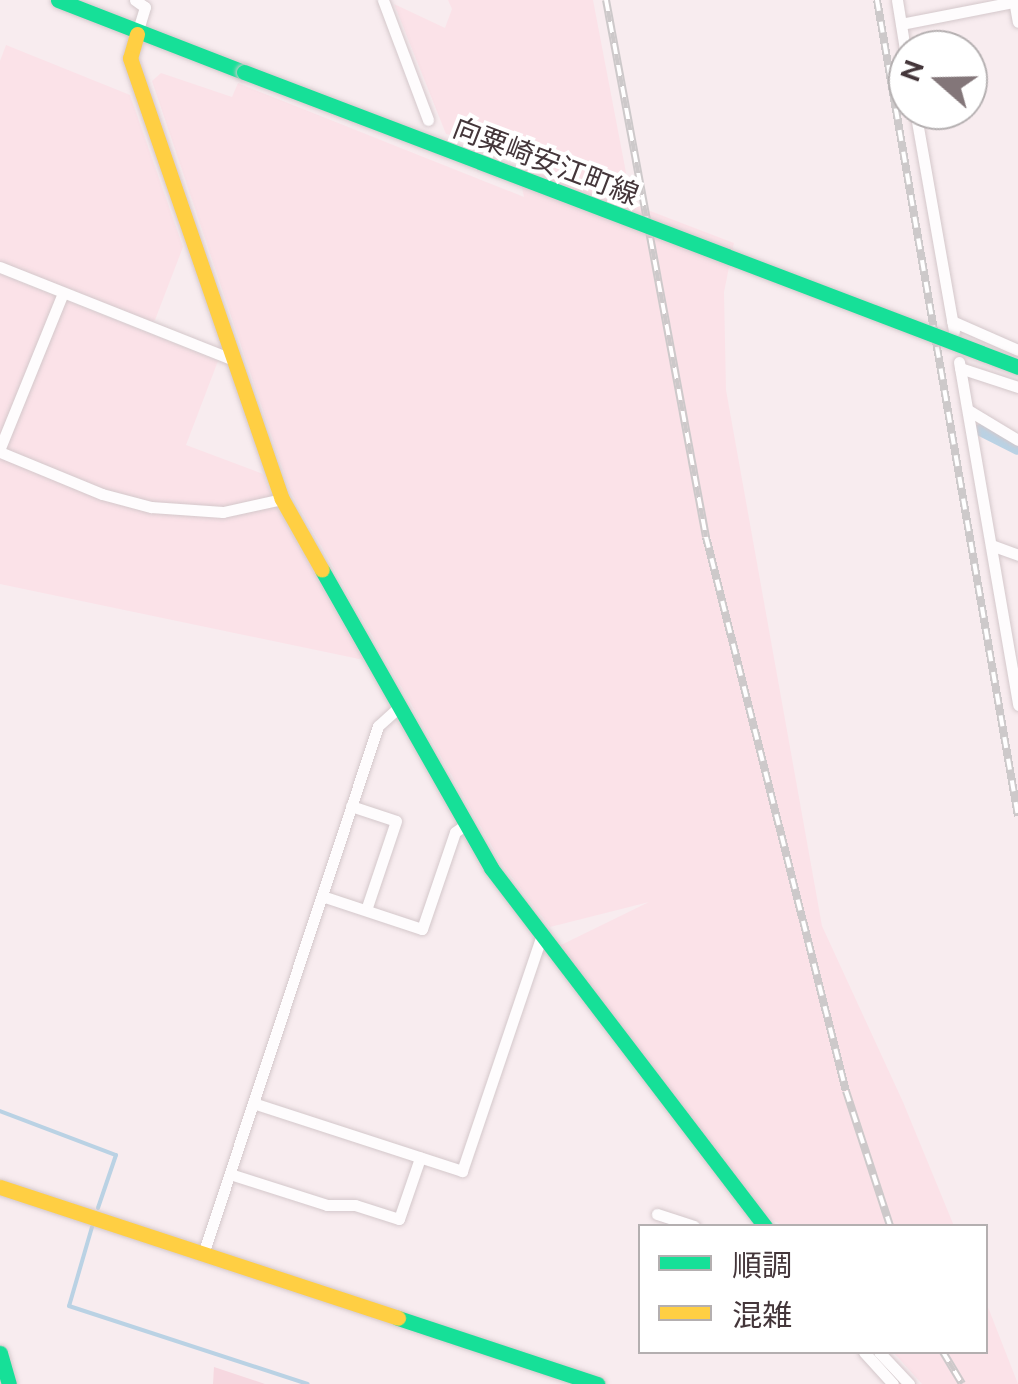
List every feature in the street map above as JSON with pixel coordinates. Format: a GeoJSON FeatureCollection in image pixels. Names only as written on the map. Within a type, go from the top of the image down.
{"type":"FeatureCollection","features":[{"type":"Feature","properties":{"kind":"street","name":"向粟崎安江町線"},"geometry":{"type":"LineString","coordinates":[[58,0],[137,34],[1018,366]]}},
{"type":"Feature","properties":{"kind":"street"},"geometry":{"type":"LineString","coordinates":[[135,0],[145,7],[130,58],[282,499],[492,868],[763,1224]]}},
{"type":"Feature","properties":{"kind":"street"},"geometry":{"type":"LineString","coordinates":[[383,0],[428,120]]}},
{"type":"Feature","properties":{"kind":"street"},"geometry":{"type":"LineString","coordinates":[[897,0],[901,30]]}},
{"type":"Feature","properties":{"kind":"street"},"geometry":{"type":"LineString","coordinates":[[900,24],[1015,1],[1018,22]]}},
{"type":"Feature","properties":{"kind":"street"},"geometry":{"type":"LineString","coordinates":[[919,130],[953,327],[1018,350]]}},
{"type":"Feature","properties":{"kind":"street"},"geometry":{"type":"LineString","coordinates":[[0,267],[234,360]]}},
{"type":"Feature","properties":{"kind":"street"},"geometry":{"type":"LineString","coordinates":[[63,293],[0,450],[120,500],[163,510],[245,510],[282,499]]}},
{"type":"Feature","properties":{"kind":"street"},"geometry":{"type":"LineString","coordinates":[[1018,387],[960,365],[1018,705]]}},
{"type":"Feature","properties":{"kind":"street"},"geometry":{"type":"LineString","coordinates":[[968,410],[1018,440]]}},
{"type":"Feature","properties":{"kind":"street"},"geometry":{"type":"LineString","coordinates":[[991,545],[1018,555]]}},
{"type":"Feature","properties":{"kind":"street"},"geometry":{"type":"LineString","coordinates":[[202,1254],[378,726],[400,706]]}},
{"type":"Feature","properties":{"kind":"street"},"geometry":{"type":"LineString","coordinates":[[351,806],[396,822],[366,910]]}},
{"type":"Feature","properties":{"kind":"street"},"geometry":{"type":"LineString","coordinates":[[322,896],[422,928],[455,832],[467,824]]}},
{"type":"Feature","properties":{"kind":"street"},"geometry":{"type":"LineString","coordinates":[[252,1104],[462,1172],[542,936]]}},
{"type":"Feature","properties":{"kind":"street"},"geometry":{"type":"LineString","coordinates":[[230,1174],[327,1205],[355,1205],[399,1218],[420,1158]]}},
{"type":"Feature","properties":{"kind":"street"},"geometry":{"type":"LineString","coordinates":[[0,1187],[597,1384]]}},
{"type":"Feature","properties":{"kind":"street"},"geometry":{"type":"LineString","coordinates":[[657,1214],[688,1224]]}},
{"type":"Feature","properties":{"kind":"street"},"geometry":{"type":"LineString","coordinates":[[0,1353],[9,1384]]}},
{"type":"Feature","properties":{"kind":"street"},"geometry":{"type":"LineString","coordinates":[[866,1354],[894,1384]]}},
{"type":"Feature","properties":{"kind":"street"},"geometry":{"type":"LineString","coordinates":[[881,1354],[909,1384]]}},
{"type":"Feature","properties":{"kind":"shaded area"},"geometry":{"type":"Polygon","coordinates":[[[448,0],[593,0],[632,204],[734,243],[724,292],[726,390],[822,926],[903,1102],[953,1224],[780,1224],[763,1214],[559,946],[649,902],[550,927],[502,864],[290,491],[152,81],[161,73],[232,97],[238,83],[524,197],[513,145],[446,134],[394,4],[445,28],[452,9],[448,0]]]}},
{"type":"Feature","properties":{"kind":"shaded area"},"geometry":{"type":"Polygon","coordinates":[[[6,45],[130,95],[183,247],[155,320],[150,322],[0,262],[0,61],[6,45]]]}},
{"type":"Feature","properties":{"kind":"shaded area"},"geometry":{"type":"Polygon","coordinates":[[[0,274],[218,361],[186,445],[263,474],[273,500],[364,660],[0,584],[0,274]]]}},
{"type":"Feature","properties":{"kind":"shaded area"},"geometry":{"type":"Polygon","coordinates":[[[988,1307],[1018,1384],[922,1384],[895,1354],[988,1354],[988,1307]]]}},
{"type":"Feature","properties":{"kind":"shaded area"},"geometry":{"type":"Polygon","coordinates":[[[214,1367],[265,1384],[213,1384],[214,1367]]]}},
{"type":"Feature","properties":{"kind":"waterway"},"geometry":{"type":"LineString","coordinates":[[980,430],[1018,449]]}},
{"type":"Feature","properties":{"kind":"waterway"},"geometry":{"type":"LineString","coordinates":[[0,1111],[116,1155],[98,1208]]}},
{"type":"Feature","properties":{"kind":"waterway"},"geometry":{"type":"LineString","coordinates":[[92,1227],[69,1306],[308,1384]]}},
{"type":"Feature","properties":{"kind":"railway"},"geometry":{"type":"LineString","coordinates":[[606,0],[706,537],[846,1091],[889,1224]]}},
{"type":"Feature","properties":{"kind":"railway"},"geometry":{"type":"LineString","coordinates":[[877,0],[1018,816]]}},
{"type":"Feature","properties":{"kind":"railway"},"geometry":{"type":"LineString","coordinates":[[944,1354],[962,1384]]}},
{"type":"Feature","properties":{"kind":"traffic: fast"},"geometry":{"type":"LineString","coordinates":[[58,0],[244,72]]}},
{"type":"Feature","properties":{"kind":"traffic: fast"},"geometry":{"type":"LineString","coordinates":[[244,72],[1018,367]]}},
{"type":"Feature","properties":{"kind":"traffic: fast"},"geometry":{"type":"LineString","coordinates":[[322,570],[491,868],[763,1224]]}},
{"type":"Feature","properties":{"kind":"traffic: fast"},"geometry":{"type":"LineString","coordinates":[[398,1318],[597,1384]]}},
{"type":"Feature","properties":{"kind":"traffic: fast"},"geometry":{"type":"LineString","coordinates":[[0,1353],[9,1384]]}},
{"type":"Feature","properties":{"kind":"traffic: slow"},"geometry":{"type":"LineString","coordinates":[[137,34],[130,58],[282,499],[322,570]]}},
{"type":"Feature","properties":{"kind":"traffic: slow"},"geometry":{"type":"LineString","coordinates":[[0,1187],[398,1318]]}}]}
